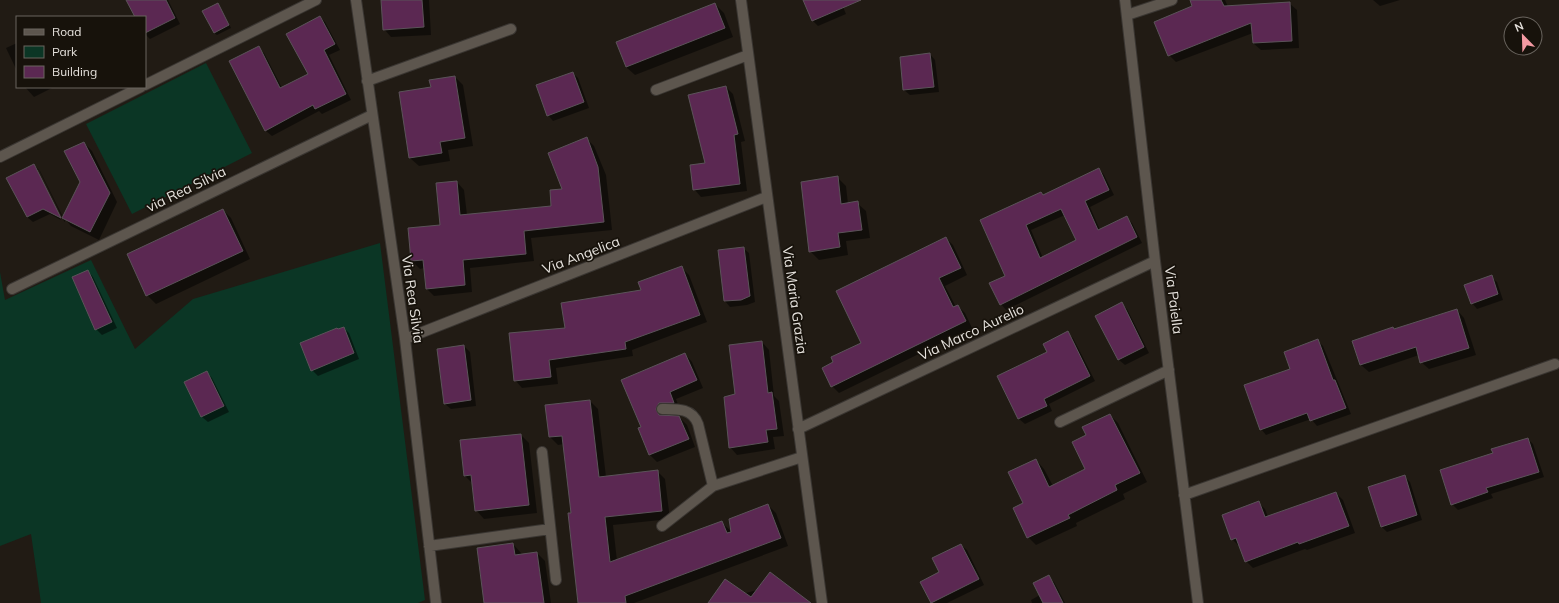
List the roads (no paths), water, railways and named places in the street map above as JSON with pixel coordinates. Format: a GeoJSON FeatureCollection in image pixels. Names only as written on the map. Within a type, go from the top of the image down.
{"type":"FeatureCollection","features":[{"type":"Feature","properties":{"kind":"street"},"geometry":{"type":"LineString","coordinates":[[146,85],[316,0]]}},
{"type":"Feature","properties":{"kind":"street","name":"Via Rea Silvia"},"geometry":{"type":"LineString","coordinates":[[356,0],[405,339],[436,603]]}},
{"type":"Feature","properties":{"kind":"street","name":"Via Maria Grazia"},"geometry":{"type":"LineString","coordinates":[[741,0],[766,197],[822,603]]}},
{"type":"Feature","properties":{"kind":"street","name":"Via Paiella"},"geometry":{"type":"LineString","coordinates":[[1125,0],[1155,261],[1198,603]]}},
{"type":"Feature","properties":{"kind":"street"},"geometry":{"type":"LineString","coordinates":[[1127,15],[1172,0]]}},
{"type":"Feature","properties":{"kind":"street"},"geometry":{"type":"LineString","coordinates":[[367,81],[511,29]]}},
{"type":"Feature","properties":{"kind":"street"},"geometry":{"type":"LineString","coordinates":[[656,90],[748,55]]}},
{"type":"Feature","properties":{"kind":"street"},"geometry":{"type":"LineString","coordinates":[[0,157],[139,88]]}},
{"type":"Feature","properties":{"kind":"street","name":"via Rea Silvia"},"geometry":{"type":"LineString","coordinates":[[12,289],[372,115]]}},
{"type":"Feature","properties":{"kind":"street","name":"Via Angelica"},"geometry":{"type":"LineString","coordinates":[[405,339],[766,197]]}},
{"type":"Feature","properties":{"kind":"street","name":"Via Marco Aurelio"},"geometry":{"type":"LineString","coordinates":[[798,429],[1155,261]]}},
{"type":"Feature","properties":{"kind":"street"},"geometry":{"type":"LineString","coordinates":[[1184,495],[1555,364]]}},
{"type":"Feature","properties":{"kind":"street"},"geometry":{"type":"LineString","coordinates":[[1060,422],[1169,370]]}},
{"type":"Feature","properties":{"kind":"street"},"geometry":{"type":"LineString","coordinates":[[662,409],[682,410],[691,413],[694,416],[698,424],[713,486]]}},
{"type":"Feature","properties":{"kind":"street"},"geometry":{"type":"LineString","coordinates":[[542,452],[556,580]]}},
{"type":"Feature","properties":{"kind":"street"},"geometry":{"type":"LineString","coordinates":[[662,526],[713,486],[802,457]]}},
{"type":"Feature","properties":{"kind":"street"},"geometry":{"type":"LineString","coordinates":[[429,546],[550,529]]}}]}
